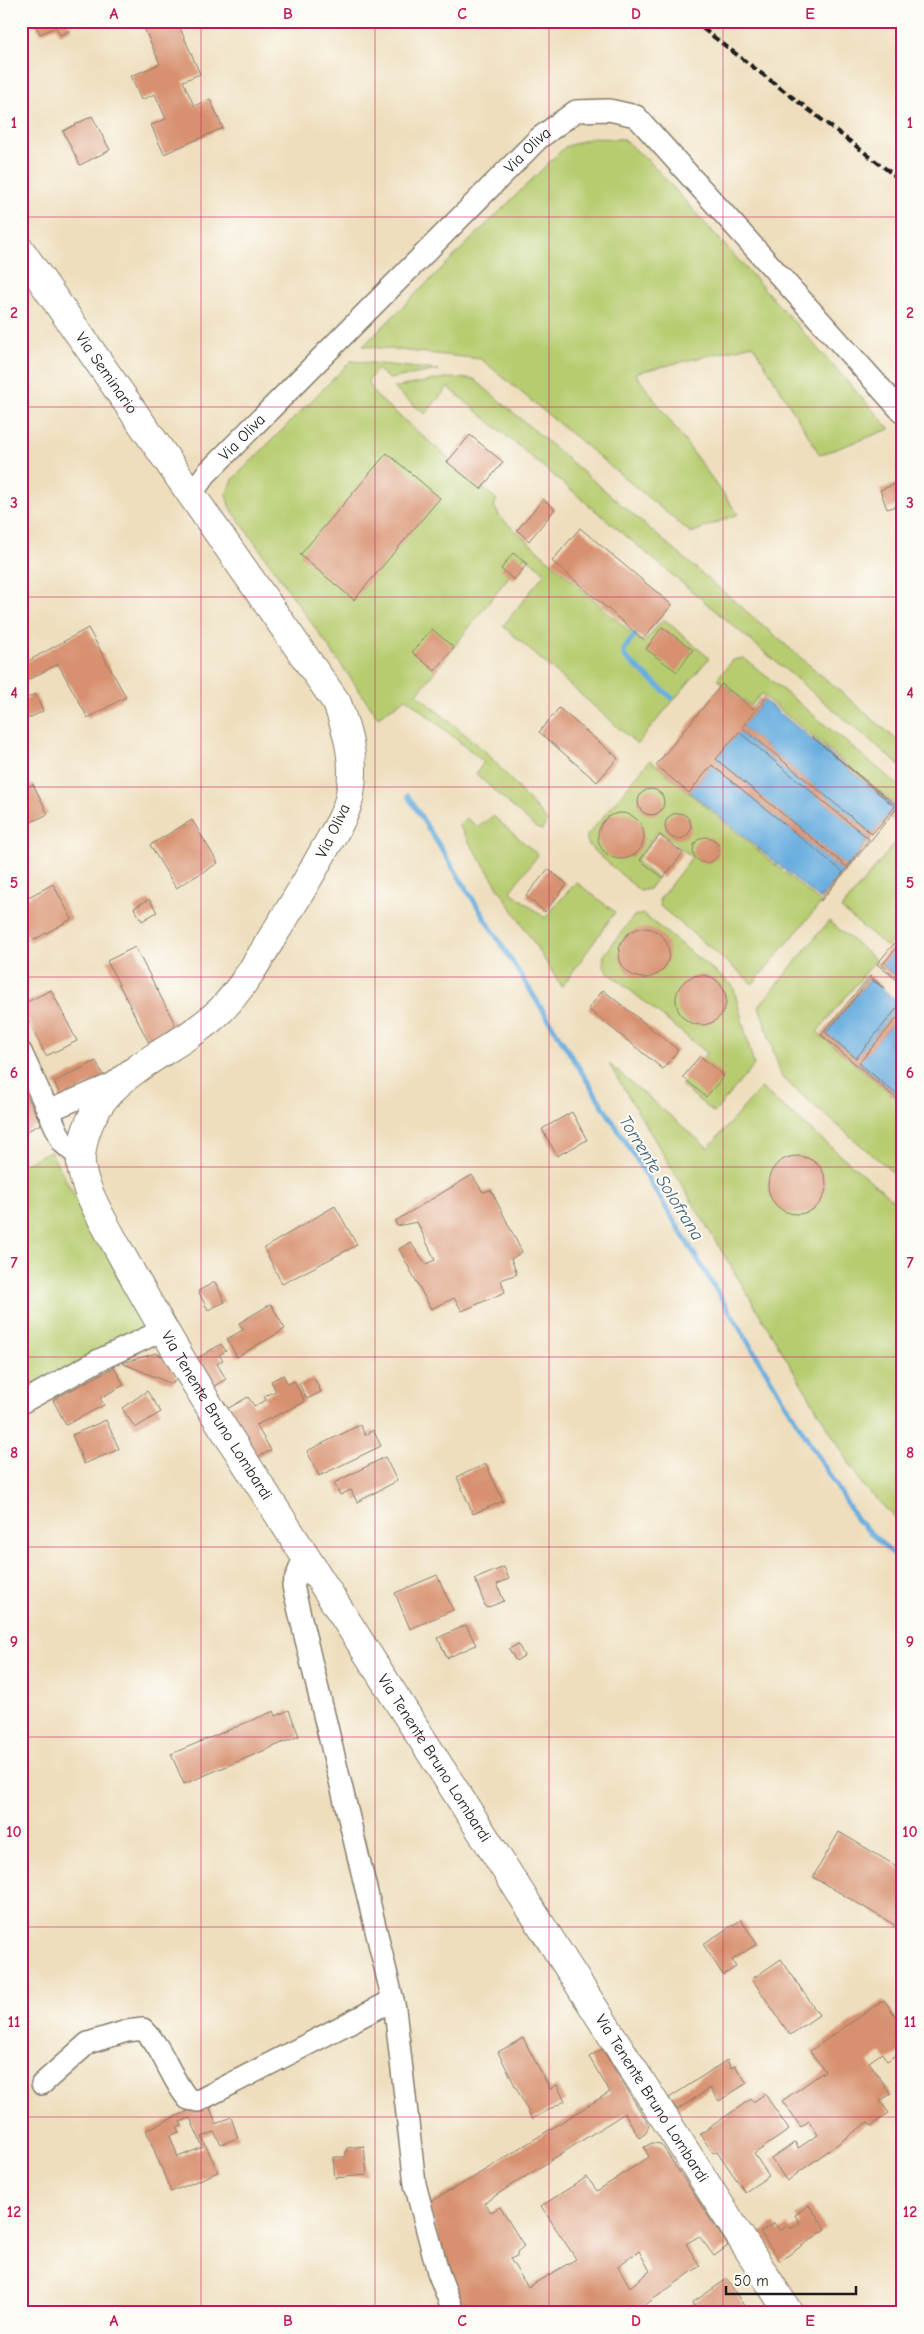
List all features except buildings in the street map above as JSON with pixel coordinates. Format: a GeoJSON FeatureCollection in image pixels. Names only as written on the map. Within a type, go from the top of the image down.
{"type":"FeatureCollection","features":[{"type":"Feature","properties":{"kind":"main road","name":"Via Seminario"},"geometry":{"type":"LineString","coordinates":[[21,251],[192,493]]}},
{"type":"Feature","properties":{"kind":"main road","name":"Via Oliva"},"geometry":{"type":"LineString","coordinates":[[90,1195],[80,1158],[89,1122],[102,1100],[118,1082],[187,1038],[222,1008],[255,966],[308,880],[340,822],[350,796],[353,763],[348,732],[337,703],[192,493]]}},
{"type":"Feature","properties":{"kind":"main road","name":"Via Tenente Bruno Lombardi"},"geometry":{"type":"LineString","coordinates":[[90,1195],[163,1330],[789,2313]]}},
{"type":"Feature","properties":{"kind":"street","name":"Via Oliva"},"geometry":{"type":"LineString","coordinates":[[192,493],[206,474],[538,139],[576,111],[609,110],[636,116],[903,413]]}},
{"type":"Feature","properties":{"kind":"street"},"geometry":{"type":"LineString","coordinates":[[21,1052],[63,1143],[80,1158]]}},
{"type":"Feature","properties":{"kind":"street"},"geometry":{"type":"LineString","coordinates":[[48,1111],[118,1082]]}},
{"type":"Feature","properties":{"kind":"street"},"geometry":{"type":"LineString","coordinates":[[48,1111],[89,1122]]}},
{"type":"Feature","properties":{"kind":"street"},"geometry":{"type":"LineString","coordinates":[[21,1403],[100,1360],[163,1330]]}},
{"type":"Feature","properties":{"kind":"street"},"geometry":{"type":"LineString","coordinates":[[305,1555],[293,1586],[393,2000],[415,2184],[438,2272],[454,2313]]}},
{"type":"Feature","properties":{"kind":"street"},"geometry":{"type":"LineString","coordinates":[[42,2084],[88,2043],[128,2030],[143,2029],[156,2041],[178,2088],[188,2099],[198,2101],[393,2000]]}},
{"type":"Feature","properties":{"kind":"green space"},"geometry":{"type":"Polygon","coordinates":[[[591,138],[623,139],[652,164],[890,429],[820,455],[753,345],[635,373],[738,514],[691,533],[481,359],[363,346],[565,147],[591,138]]]}},
{"type":"Feature","properties":{"kind":"green space"},"geometry":{"type":"Polygon","coordinates":[[[351,361],[438,370],[389,379],[377,369],[368,381],[375,395],[497,500],[494,506],[500,517],[643,643],[664,619],[709,658],[637,744],[503,626],[545,573],[525,556],[417,694],[486,752],[547,821],[542,830],[536,828],[476,774],[484,762],[406,698],[378,717],[229,506],[226,494],[234,478],[351,361]]]}},
{"type":"Feature","properties":{"kind":"green space"},"geometry":{"type":"Polygon","coordinates":[[[445,378],[474,379],[903,745],[903,768],[448,387],[425,414],[393,388],[445,378]]]}},
{"type":"Feature","properties":{"kind":"green space"},"geometry":{"type":"Polygon","coordinates":[[[744,658],[903,789],[903,828],[890,818],[898,807],[761,694],[751,706],[717,679],[733,660],[744,658]]]}},
{"type":"Feature","properties":{"kind":"green space"},"geometry":{"type":"Polygon","coordinates":[[[650,760],[821,903],[753,984],[660,906],[659,900],[692,857],[658,831],[636,861],[657,878],[649,889],[640,891],[589,846],[586,837],[650,760]]]}},
{"type":"Feature","properties":{"kind":"green space"},"geometry":{"type":"Polygon","coordinates":[[[493,816],[538,855],[510,891],[545,918],[576,882],[615,912],[562,987],[459,826],[466,818],[478,827],[493,816]]]}},
{"type":"Feature","properties":{"kind":"green space"},"geometry":{"type":"Polygon","coordinates":[[[896,842],[903,848],[903,928],[887,947],[841,909],[896,842]]]}},
{"type":"Feature","properties":{"kind":"green space"},"geometry":{"type":"Polygon","coordinates":[[[643,914],[733,986],[754,1065],[714,1113],[681,1085],[707,1053],[609,973],[603,964],[604,955],[634,916],[643,914]]]}},
{"type":"Feature","properties":{"kind":"green space"},"geometry":{"type":"Polygon","coordinates":[[[829,921],[876,960],[817,1032],[903,1104],[903,1181],[782,1078],[759,1006],[829,921]]]}},
{"type":"Feature","properties":{"kind":"green space"},"geometry":{"type":"Polygon","coordinates":[[[609,1064],[708,1148],[761,1088],[903,1208],[903,1525],[863,1486],[609,1064]]]}},
{"type":"Feature","properties":{"kind":"green space"},"geometry":{"type":"Polygon","coordinates":[[[50,1151],[147,1327],[21,1394],[21,1166],[50,1151]]]}},
{"type":"Feature","properties":{"kind":"water"},"geometry":{"type":"Polygon","coordinates":[[[764,700],[895,807],[872,834],[742,727],[764,700]]]}},
{"type":"Feature","properties":{"kind":"water"},"geometry":{"type":"Polygon","coordinates":[[[739,732],[869,839],[847,867],[716,759],[739,732]]]}},
{"type":"Feature","properties":{"kind":"water"},"geometry":{"type":"Polygon","coordinates":[[[712,765],[843,872],[820,899],[690,792],[712,765]]]}},
{"type":"Feature","properties":{"kind":"water"},"geometry":{"type":"Polygon","coordinates":[[[903,940],[903,983],[882,965],[903,940]]]}},
{"type":"Feature","properties":{"kind":"water"},"geometry":{"type":"Polygon","coordinates":[[[870,979],[901,1004],[856,1058],[826,1033],[870,979]]]}},
{"type":"Feature","properties":{"kind":"water"},"geometry":{"type":"Polygon","coordinates":[[[903,1011],[903,1100],[859,1063],[903,1011]]]}},
{"type":"Feature","properties":{"kind":"waterway"},"geometry":{"type":"LineString","coordinates":[[636,633],[624,650],[624,656],[672,698]]}},
{"type":"Feature","properties":{"kind":"waterway","name":"Torrente Solofrana"},"geometry":{"type":"LineString","coordinates":[[408,796],[630,1149],[857,1520],[903,1564]]}},
{"type":"Feature","properties":{"kind":"railway"},"geometry":{"type":"LineString","coordinates":[[693,21],[903,182]]}}]}
